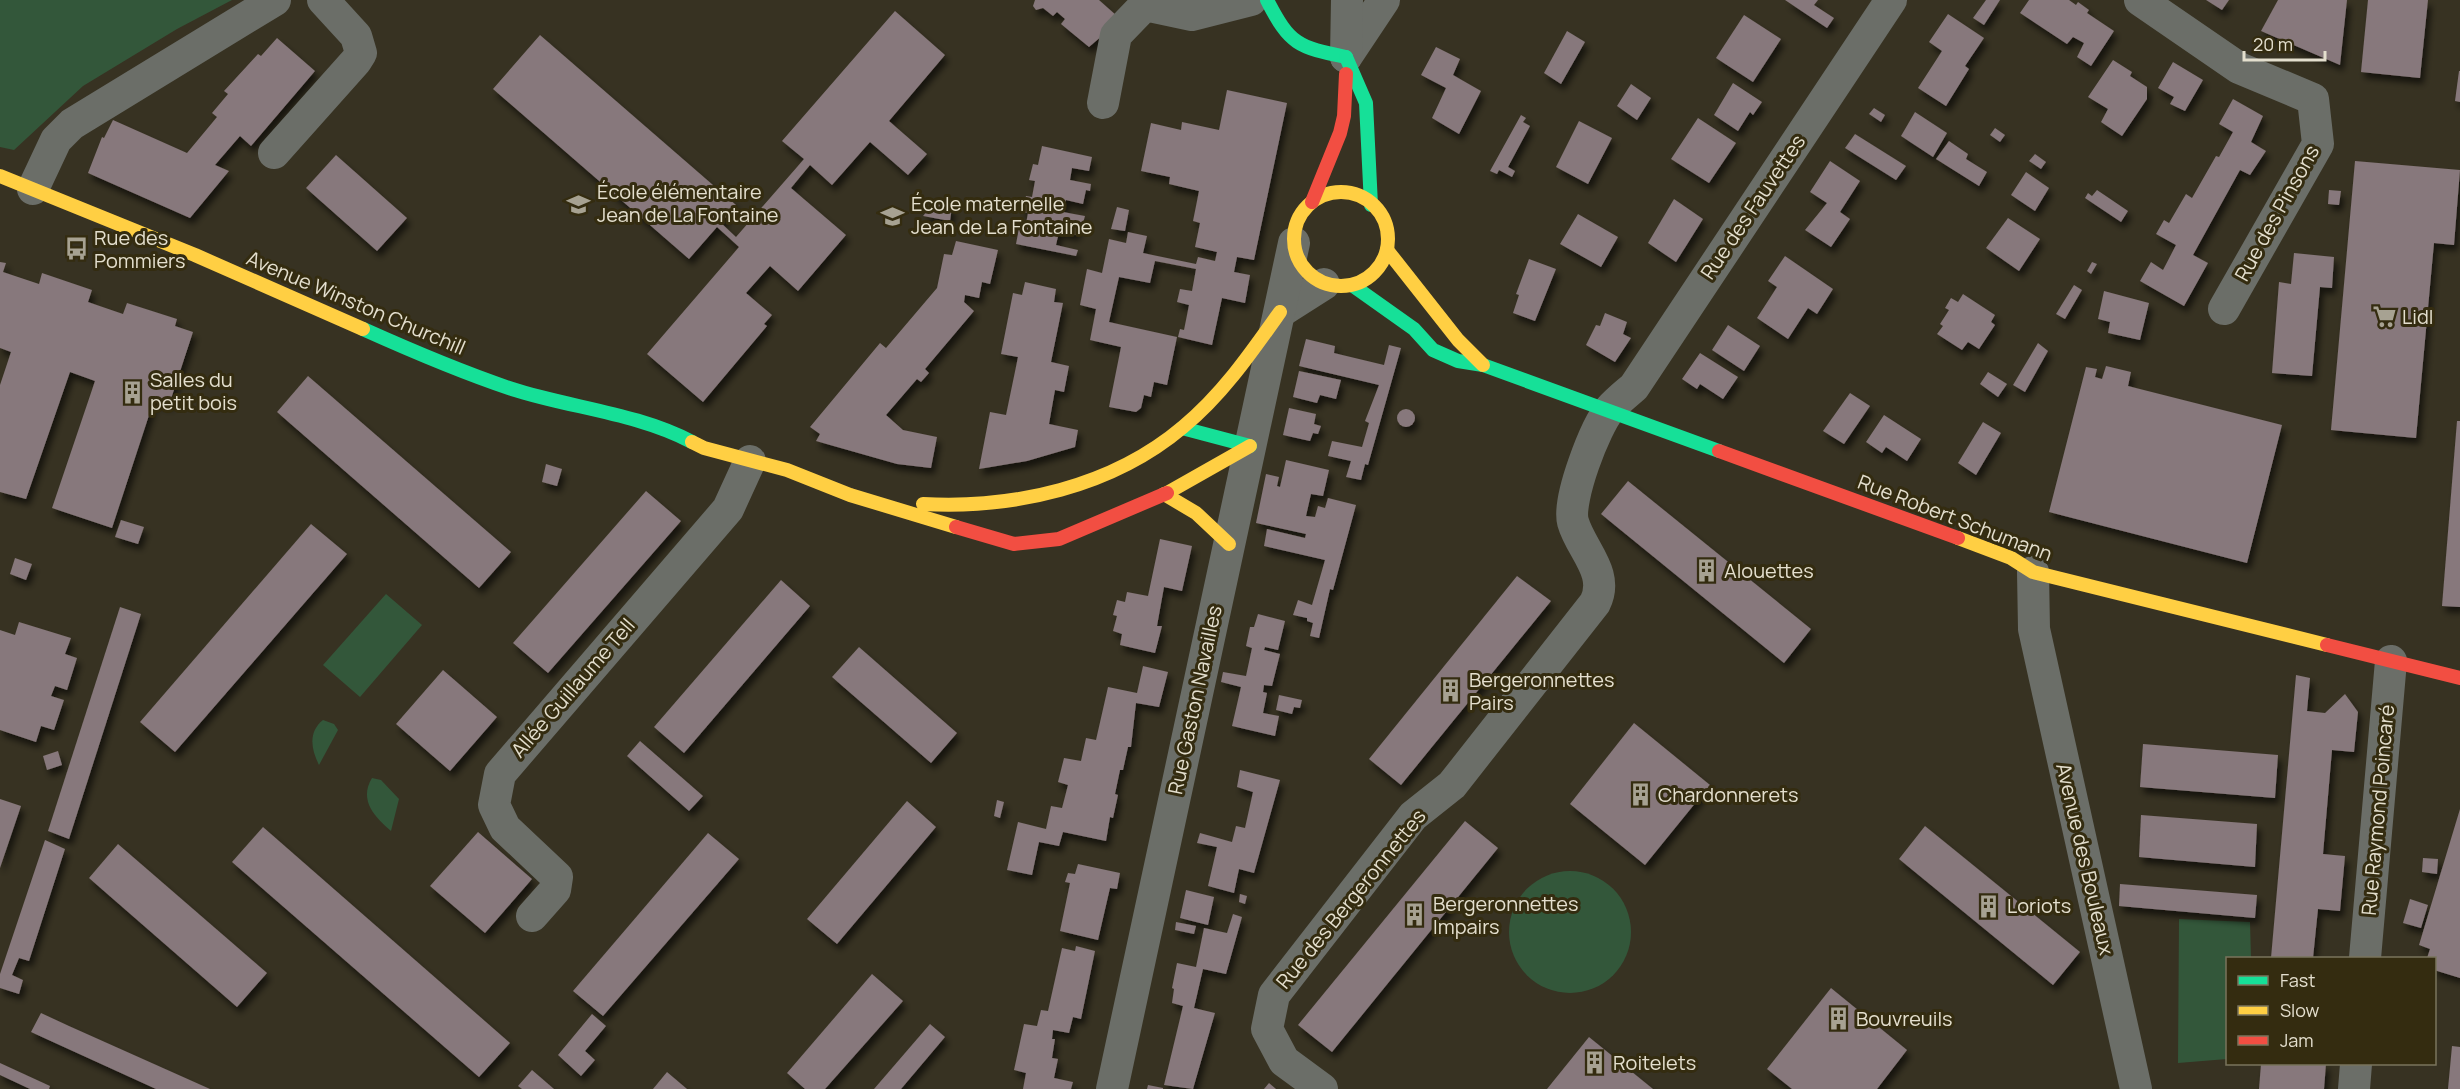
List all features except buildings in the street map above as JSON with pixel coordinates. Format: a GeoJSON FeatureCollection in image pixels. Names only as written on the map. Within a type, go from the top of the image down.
{"type":"FeatureCollection","features":[{"type":"Feature","properties":{"kind":"street"},"geometry":{"type":"LineString","coordinates":[[33,189],[56,140],[72,124],[275,0]]}},
{"type":"Feature","properties":{"kind":"street"},"geometry":{"type":"LineString","coordinates":[[274,153],[361,53],[356,36],[323,0]]}},
{"type":"Feature","properties":{"kind":"street"},"geometry":{"type":"LineString","coordinates":[[1103,103],[1116,35],[1145,5],[1192,15],[1251,0]]}},
{"type":"Feature","properties":{"kind":"street"},"geometry":{"type":"LineString","coordinates":[[1267,0],[1283,33],[1302,48],[1346,57]]}},
{"type":"Feature","properties":{"kind":"street"},"geometry":{"type":"LineString","coordinates":[[1338,284],[1308,273],[1298,259],[1294,243],[1298,221],[1312,202],[1340,133],[1344,116],[1347,0]]}},
{"type":"Feature","properties":{"kind":"street"},"geometry":{"type":"LineString","coordinates":[[1346,57],[1384,0]]}},
{"type":"Feature","properties":{"kind":"street","name":"Rue des Fauvettes"},"geometry":{"type":"LineString","coordinates":[[1600,579],[1572,521],[1576,490],[1594,435],[1610,410],[1634,387],[1891,0]]}},
{"type":"Feature","properties":{"kind":"street","name":"Rue des Pinsons"},"geometry":{"type":"LineString","coordinates":[[2140,0],[2239,68],[2313,99],[2318,144],[2224,309]]}},
{"type":"Feature","properties":{"kind":"street"},"geometry":{"type":"LineString","coordinates":[[1346,57],[1366,103],[1371,205]]}},
{"type":"Feature","properties":{"kind":"street","name":"Avenue Winston Churchill"},"geometry":{"type":"LineString","coordinates":[[0,176],[195,255],[422,355],[513,389],[668,429],[704,448]]}},
{"type":"Feature","properties":{"kind":"street"},"geometry":{"type":"LineString","coordinates":[[0,188],[127,243]]}},
{"type":"Feature","properties":{"kind":"street"},"geometry":{"type":"LineString","coordinates":[[1280,312],[1338,284],[1369,278],[1380,266],[1387,250],[1384,219],[1360,196],[1344,192],[1327,195],[1312,202]]}},
{"type":"Feature","properties":{"kind":"street","name":"Rue Gaston Navailles"},"geometry":{"type":"LineString","coordinates":[[1112,1089],[1294,243]]}},
{"type":"Feature","properties":{"kind":"street","name":"Rue Robert Schumann"},"geometry":{"type":"LineString","coordinates":[[1387,250],[1458,340],[1483,365]]}},
{"type":"Feature","properties":{"kind":"street","name":"Rue Robert Schumann"},"geometry":{"type":"LineString","coordinates":[[1338,284],[1414,329],[1432,350],[1458,361],[1483,365],[1610,410],[2011,558],[2033,572],[2460,678]]}},
{"type":"Feature","properties":{"kind":"street","name":"Avenue Winston Churchill"},"geometry":{"type":"LineString","coordinates":[[850,495],[954,508],[1062,491],[1131,461],[1182,428],[1239,371],[1280,312]]}},
{"type":"Feature","properties":{"kind":"street","name":"Avenue Winston Churchill"},"geometry":{"type":"LineString","coordinates":[[417,368],[588,423]]}},
{"type":"Feature","properties":{"kind":"street"},"geometry":{"type":"LineString","coordinates":[[1182,428],[1250,446]]}},
{"type":"Feature","properties":{"kind":"street","name":"Avenue Winston Churchill"},"geometry":{"type":"LineString","coordinates":[[664,445],[704,448],[787,470],[850,495],[1014,544],[1059,539],[1164,494],[1250,446]]}},
{"type":"Feature","properties":{"kind":"street","name":"Allée Guillaume Tell"},"geometry":{"type":"LineString","coordinates":[[532,916],[555,890],[557,877],[505,828],[494,805],[500,774],[728,509],[750,460]]}},
{"type":"Feature","properties":{"kind":"street"},"geometry":{"type":"LineString","coordinates":[[1164,494],[1196,513],[1229,544]]}},
{"type":"Feature","properties":{"kind":"street","name":"Avenue des Bouleaux"},"geometry":{"type":"LineString","coordinates":[[2033,572],[2034,629],[2136,1089]]}},
{"type":"Feature","properties":{"kind":"street","name":"Rue des Bergeronnettes"},"geometry":{"type":"LineString","coordinates":[[1322,1089],[1284,1061],[1267,1029],[1274,995],[1413,816],[1452,785],[1496,731],[1595,603],[1599,594],[1600,579]]}},
{"type":"Feature","properties":{"kind":"street","name":"Rue Raymond Poincaré"},"geometry":{"type":"LineString","coordinates":[[2365,957],[2391,661]]}},
{"type":"Feature","properties":{"kind":"street"},"geometry":{"type":"LineString","coordinates":[[2354,1089],[2356,1065]]}},
{"type":"Feature","properties":{"kind":"green space"},"geometry":{"type":"Polygon","coordinates":[[[0,0],[232,0],[177,29],[83,86],[14,150],[0,147],[0,0]]]}},
{"type":"Feature","properties":{"kind":"green space"},"geometry":{"type":"Polygon","coordinates":[[[386,594],[422,625],[360,697],[323,665],[386,594]]]}},
{"type":"Feature","properties":{"kind":"green space"},"geometry":{"type":"Polygon","coordinates":[[[323,720],[334,724],[338,730],[319,765],[312,741],[315,730],[323,720]]]}},
{"type":"Feature","properties":{"kind":"green space"},"geometry":{"type":"Polygon","coordinates":[[[372,778],[381,780],[399,799],[391,831],[375,815],[368,801],[368,786],[372,778]]]}},
{"type":"Feature","properties":{"kind":"green space"},"geometry":{"type":"Polygon","coordinates":[[[1570,871],[1593,876],[1613,889],[1626,909],[1631,932],[1626,955],[1613,975],[1593,988],[1570,993],[1547,988],[1527,975],[1514,955],[1509,932],[1514,909],[1527,889],[1547,876],[1570,871]]]}},
{"type":"Feature","properties":{"kind":"green space"},"geometry":{"type":"Polygon","coordinates":[[[2179,919],[2250,922],[2251,957],[2226,957],[2226,1059],[2178,1063],[2179,919]]]}},
{"type":"Feature","properties":{"kind":"traffic: fast"},"geometry":{"type":"LineString","coordinates":[[1267,0],[1282,26],[1297,42],[1346,57]]}},
{"type":"Feature","properties":{"kind":"traffic: fast"},"geometry":{"type":"LineString","coordinates":[[1346,57],[1366,103],[1371,205]]}},
{"type":"Feature","properties":{"kind":"traffic: fast"},"geometry":{"type":"LineString","coordinates":[[1352,285],[1414,329],[1433,350],[1458,361],[1483,365],[1719,451]]}},
{"type":"Feature","properties":{"kind":"traffic: fast"},"geometry":{"type":"LineString","coordinates":[[363,329],[474,376],[534,396],[626,417],[671,432],[692,442]]}},
{"type":"Feature","properties":{"kind":"traffic: fast"},"geometry":{"type":"LineString","coordinates":[[1182,428],[1250,446]]}},
{"type":"Feature","properties":{"kind":"traffic: slow"},"geometry":{"type":"LineString","coordinates":[[0,176],[195,255],[363,329]]}},
{"type":"Feature","properties":{"kind":"traffic: slow"},"geometry":{"type":"LineString","coordinates":[[1341,192],[1359,196],[1374,206],[1384,221],[1388,239],[1384,257],[1374,272],[1359,282],[1341,286],[1323,282],[1308,272],[1298,257],[1294,239],[1298,221],[1308,206],[1323,196],[1341,192]]}},
{"type":"Feature","properties":{"kind":"traffic: slow"},"geometry":{"type":"LineString","coordinates":[[1387,250],[1458,340],[1483,365]]}},
{"type":"Feature","properties":{"kind":"traffic: slow"},"geometry":{"type":"LineString","coordinates":[[923,504],[992,503],[1027,498],[1094,479],[1125,465],[1155,448],[1197,415],[1235,373],[1280,312]]}},
{"type":"Feature","properties":{"kind":"traffic: slow"},"geometry":{"type":"LineString","coordinates":[[692,442],[704,448],[787,470],[850,495],[956,527]]}},
{"type":"Feature","properties":{"kind":"traffic: slow"},"geometry":{"type":"LineString","coordinates":[[1167,493],[1250,446]]}},
{"type":"Feature","properties":{"kind":"traffic: slow"},"geometry":{"type":"LineString","coordinates":[[1164,494],[1196,513],[1229,544]]}},
{"type":"Feature","properties":{"kind":"traffic: slow"},"geometry":{"type":"LineString","coordinates":[[1958,538],[2011,558],[2033,572],[2327,645]]}},
{"type":"Feature","properties":{"kind":"traffic: jam"},"geometry":{"type":"LineString","coordinates":[[1312,202],[1340,133],[1344,116],[1346,74]]}},
{"type":"Feature","properties":{"kind":"traffic: jam"},"geometry":{"type":"LineString","coordinates":[[1719,451],[1958,538]]}},
{"type":"Feature","properties":{"kind":"traffic: jam"},"geometry":{"type":"LineString","coordinates":[[956,527],[1014,544],[1059,539],[1167,493]]}},
{"type":"Feature","properties":{"kind":"traffic: jam"},"geometry":{"type":"LineString","coordinates":[[2327,645],[2460,678]]}},
{"type":"Feature","properties":{"kind":"place","name":"École élémentaire Jean de La Fontaine"},"geometry":{"type":"Point","coordinates":[579,204]}},
{"type":"Feature","properties":{"kind":"place","name":"École maternelle Jean de La Fontaine"},"geometry":{"type":"Point","coordinates":[893,216]}},
{"type":"Feature","properties":{"kind":"place","name":"Rue des Pommiers"},"geometry":{"type":"Point","coordinates":[76,249]}},
{"type":"Feature","properties":{"kind":"place","name":"Lidl"},"geometry":{"type":"Point","coordinates":[2384,317]}},
{"type":"Feature","properties":{"kind":"place","name":"Salles du petit bois"},"geometry":{"type":"Point","coordinates":[132,392]}},
{"type":"Feature","properties":{"kind":"place","name":"Alouettes"},"geometry":{"type":"Point","coordinates":[1706,571]}},
{"type":"Feature","properties":{"kind":"place","name":"Bergeronnettes Pairs"},"geometry":{"type":"Point","coordinates":[1451,691]}},
{"type":"Feature","properties":{"kind":"place","name":"Chardonnerets"},"geometry":{"type":"Point","coordinates":[1640,795]}},
{"type":"Feature","properties":{"kind":"place","name":"Loriots"},"geometry":{"type":"Point","coordinates":[1989,906]}},
{"type":"Feature","properties":{"kind":"place","name":"Bergeronnettes Impairs"},"geometry":{"type":"Point","coordinates":[1415,915]}},
{"type":"Feature","properties":{"kind":"place","name":"Bouvreuils"},"geometry":{"type":"Point","coordinates":[1838,1019]}},
{"type":"Feature","properties":{"kind":"place","name":"Roitelets"},"geometry":{"type":"Point","coordinates":[1595,1063]}}]}
